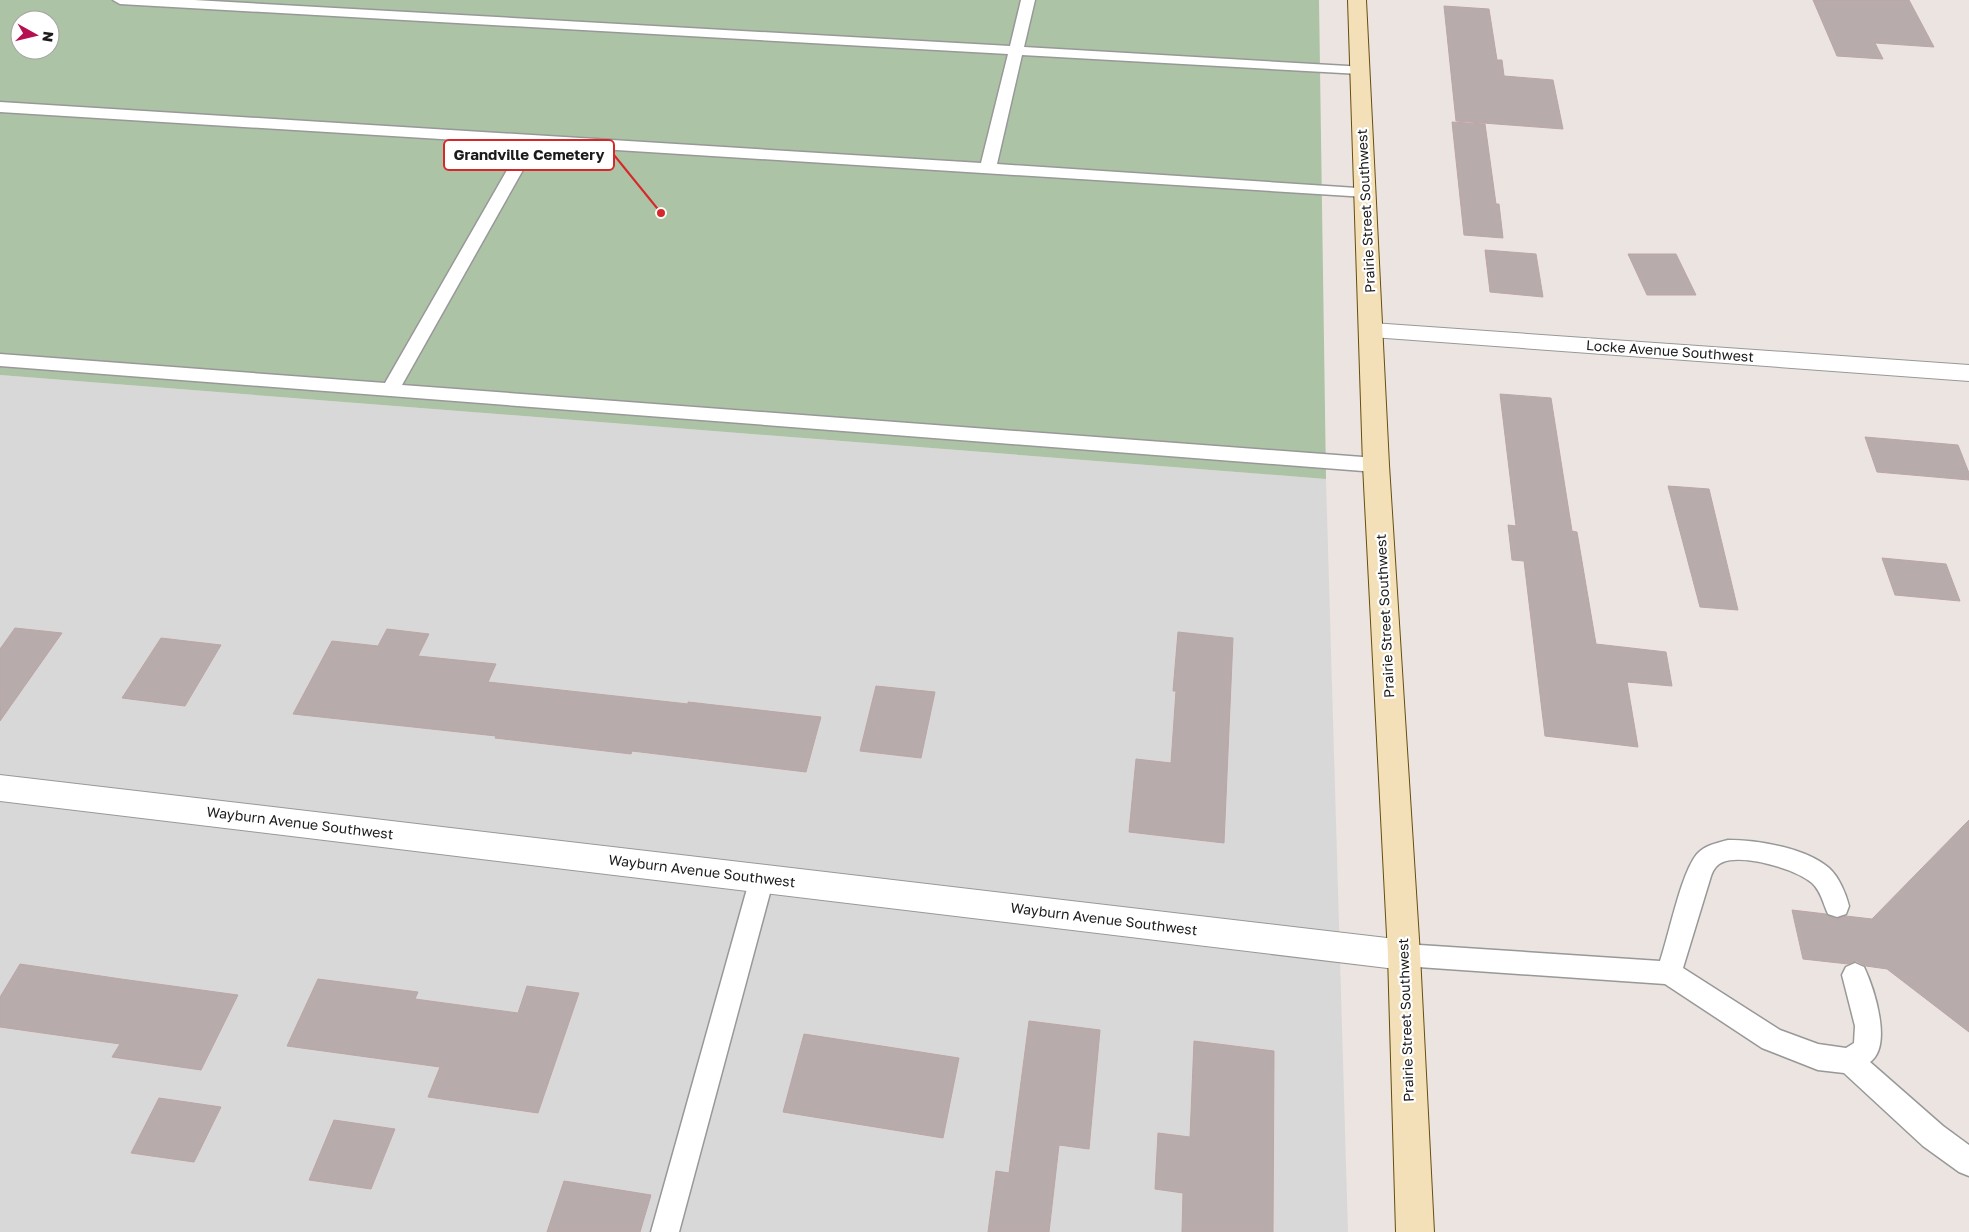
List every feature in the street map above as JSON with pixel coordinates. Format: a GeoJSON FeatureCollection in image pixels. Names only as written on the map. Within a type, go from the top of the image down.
{"type":"FeatureCollection","features":[{"type":"Feature","properties":{"kind":"street","name":"Prairie Street Southwest"},"geometry":{"type":"LineString","coordinates":[[1357,0],[1372,330],[1376,465],[1404,955],[1415,1232]]}},
{"type":"Feature","properties":{"kind":"street","name":"Locke Avenue Southwest"},"geometry":{"type":"LineString","coordinates":[[1372,330],[1969,373]]}},
{"type":"Feature","properties":{"kind":"street","name":"Wayburn Avenue Southwest"},"geometry":{"type":"LineString","coordinates":[[0,788],[1404,955]]}},
{"type":"Feature","properties":{"kind":"lane"},"geometry":{"type":"LineString","coordinates":[[120,0],[1360,70]]}},
{"type":"Feature","properties":{"kind":"lane"},"geometry":{"type":"LineString","coordinates":[[988,168],[1028,0]]}},
{"type":"Feature","properties":{"kind":"lane"},"geometry":{"type":"LineString","coordinates":[[0,107],[1366,192]]}},
{"type":"Feature","properties":{"kind":"lane"},"geometry":{"type":"LineString","coordinates":[[390,390],[532,140]]}},
{"type":"Feature","properties":{"kind":"lane"},"geometry":{"type":"LineString","coordinates":[[0,360],[1376,465]]}},
{"type":"Feature","properties":{"kind":"lane"},"geometry":{"type":"LineString","coordinates":[[1669,973],[1698,879],[1707,858],[1720,852],[1740,850],[1763,852],[1794,862],[1820,876],[1835,897],[1837,906]]}},
{"type":"Feature","properties":{"kind":"lane"},"geometry":{"type":"LineString","coordinates":[[665,1232],[762,878]]}},
{"type":"Feature","properties":{"kind":"lane"},"geometry":{"type":"LineString","coordinates":[[1404,955],[1669,973],[1772,1039],[1818,1056],[1850,1061],[1932,1136],[1969,1162]]}},
{"type":"Feature","properties":{"kind":"lane"},"geometry":{"type":"LineString","coordinates":[[1850,1061],[1867,1048],[1868,1026],[1855,975]]}},
{"type":"Feature","properties":{"kind":"shaded area"},"geometry":{"type":"Polygon","coordinates":[[[0,375],[1326,479],[1348,1232],[0,1232],[0,375]]]}},
{"type":"Feature","properties":{"kind":"green space"},"geometry":{"type":"Polygon","coordinates":[[[0,0],[1319,0],[1326,479],[0,375],[0,0]]]}},
{"type":"Feature","properties":{"kind":"building"},"geometry":{"type":"Polygon","coordinates":[[[1813,0],[1909,0],[1934,47],[1875,43],[1883,59],[1837,56],[1813,0]]]}},
{"type":"Feature","properties":{"kind":"building"},"geometry":{"type":"Polygon","coordinates":[[[1444,6],[1489,9],[1497,60],[1502,60],[1504,76],[1553,80],[1563,129],[1456,121],[1444,6]]]}},
{"type":"Feature","properties":{"kind":"building"},"geometry":{"type":"Polygon","coordinates":[[[1452,122],[1485,124],[1496,204],[1499,204],[1503,238],[1464,235],[1452,122]]]}},
{"type":"Feature","properties":{"kind":"building"},"geometry":{"type":"Polygon","coordinates":[[[1485,250],[1536,254],[1543,297],[1490,292],[1485,250]]]}},
{"type":"Feature","properties":{"kind":"building"},"geometry":{"type":"Polygon","coordinates":[[[1628,254],[1676,254],[1696,295],[1647,295],[1628,254]]]}},
{"type":"Feature","properties":{"kind":"building"},"geometry":{"type":"Polygon","coordinates":[[[1500,394],[1551,398],[1572,531],[1577,532],[1596,644],[1666,652],[1672,686],[1627,682],[1638,747],[1545,736],[1524,561],[1512,560],[1508,525],[1516,526],[1500,394]]]}},
{"type":"Feature","properties":{"kind":"building"},"geometry":{"type":"Polygon","coordinates":[[[1865,437],[1958,445],[1969,473],[1969,480],[1877,472],[1865,437]]]}},
{"type":"Feature","properties":{"kind":"building"},"geometry":{"type":"Polygon","coordinates":[[[1668,486],[1709,489],[1738,610],[1700,607],[1668,486]]]}},
{"type":"Feature","properties":{"kind":"building"},"geometry":{"type":"Polygon","coordinates":[[[1882,558],[1946,564],[1960,601],[1895,595],[1882,558]]]}},
{"type":"Feature","properties":{"kind":"building"},"geometry":{"type":"Polygon","coordinates":[[[15,628],[62,633],[0,721],[0,649],[15,628]]]}},
{"type":"Feature","properties":{"kind":"building"},"geometry":{"type":"Polygon","coordinates":[[[387,629],[429,634],[418,656],[496,664],[488,682],[821,717],[806,772],[632,751],[631,754],[495,738],[496,736],[293,714],[332,641],[378,646],[387,629]]]}},
{"type":"Feature","properties":{"kind":"building"},"geometry":{"type":"Polygon","coordinates":[[[1178,632],[1233,638],[1224,843],[1129,832],[1136,759],[1171,763],[1176,691],[1173,691],[1178,632]]]}},
{"type":"Feature","properties":{"kind":"building"},"geometry":{"type":"Polygon","coordinates":[[[161,638],[221,645],[185,706],[122,698],[161,638]]]}},
{"type":"Feature","properties":{"kind":"building"},"geometry":{"type":"Polygon","coordinates":[[[876,686],[935,692],[921,758],[860,751],[876,686]]]}},
{"type":"Feature","properties":{"kind":"building"},"geometry":{"type":"Polygon","coordinates":[[[1969,820],[1969,1032],[1887,969],[1866,966],[1856,961],[1848,964],[1803,959],[1792,910],[1826,914],[1836,919],[1846,916],[1872,919],[1969,820]]]}},
{"type":"Feature","properties":{"kind":"building"},"geometry":{"type":"Polygon","coordinates":[[[20,964],[238,995],[201,1070],[112,1057],[120,1044],[0,1027],[0,997],[20,964]]]}},
{"type":"Feature","properties":{"kind":"building"},"geometry":{"type":"Polygon","coordinates":[[[318,979],[418,992],[415,999],[518,1013],[527,986],[579,993],[538,1113],[428,1097],[440,1067],[287,1046],[318,979]]]}},
{"type":"Feature","properties":{"kind":"building"},"geometry":{"type":"Polygon","coordinates":[[[1029,1021],[1100,1030],[1089,1149],[1059,1145],[1049,1232],[988,1232],[996,1171],[1009,1173],[1029,1021]]]}},
{"type":"Feature","properties":{"kind":"building"},"geometry":{"type":"Polygon","coordinates":[[[804,1034],[959,1058],[943,1138],[783,1112],[804,1034]]]}},
{"type":"Feature","properties":{"kind":"building"},"geometry":{"type":"Polygon","coordinates":[[[1194,1041],[1274,1051],[1273,1232],[1182,1232],[1183,1193],[1155,1189],[1158,1133],[1190,1137],[1194,1041]]]}},
{"type":"Feature","properties":{"kind":"building"},"geometry":{"type":"Polygon","coordinates":[[[159,1098],[221,1107],[194,1162],[131,1153],[159,1098]]]}},
{"type":"Feature","properties":{"kind":"building"},"geometry":{"type":"Polygon","coordinates":[[[334,1120],[395,1129],[371,1189],[309,1180],[334,1120]]]}},
{"type":"Feature","properties":{"kind":"building"},"geometry":{"type":"Polygon","coordinates":[[[564,1181],[651,1195],[640,1232],[547,1232],[564,1181]]]}},
{"type":"Feature","properties":{"kind":"place","name":"Grandville Cemetery"},"geometry":{"type":"Point","coordinates":[661,213]}}]}
